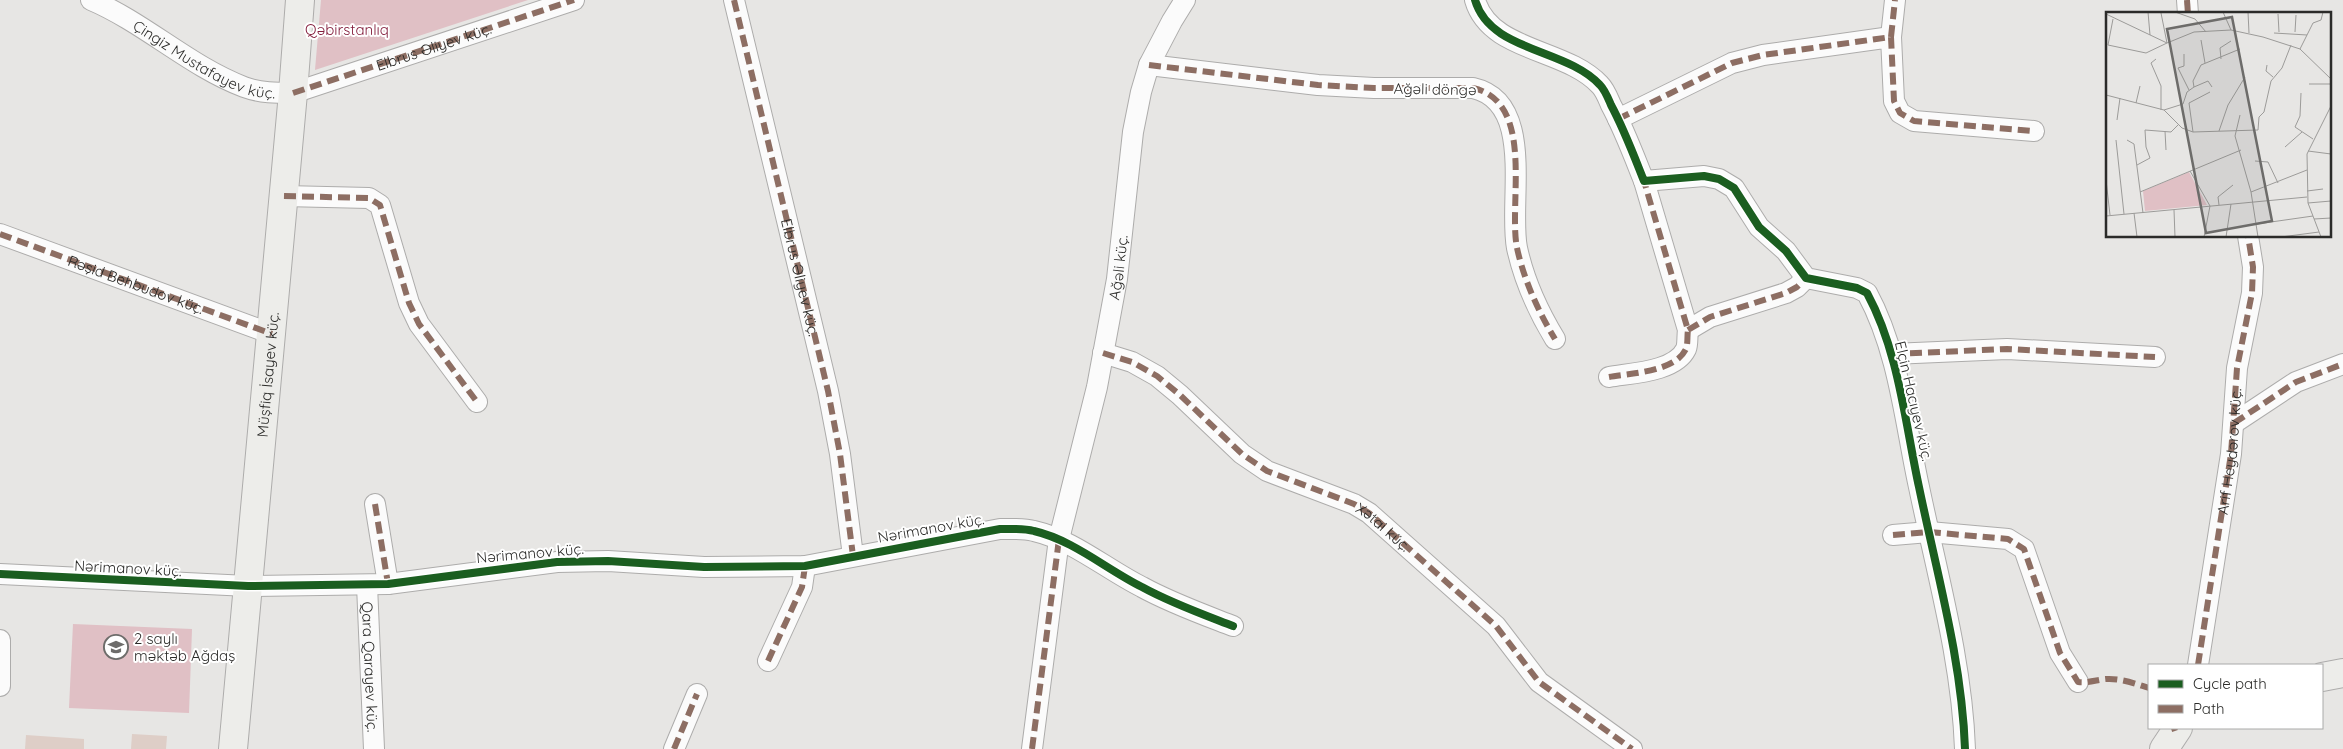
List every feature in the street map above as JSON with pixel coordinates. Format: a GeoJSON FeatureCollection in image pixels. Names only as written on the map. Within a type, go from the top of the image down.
{"type":"FeatureCollection","features":[{"type":"Feature","properties":{"kind":"street","name":"Çingiz Mustafayev küç."},"geometry":{"type":"LineString","coordinates":[[91,0],[245,88],[271,93],[294,93]]}},
{"type":"Feature","properties":{"kind":"street","name":"Müşfiq İsayev küç."},"geometry":{"type":"LineString","coordinates":[[233,749],[294,93],[300,0]]}},
{"type":"Feature","properties":{"kind":"street","name":"Elbrus Əliyev küç."},"geometry":{"type":"LineString","coordinates":[[294,93],[574,0]]}},
{"type":"Feature","properties":{"kind":"street","name":"Elbrus Əliyev küç."},"geometry":{"type":"LineString","coordinates":[[734,0],[828,391],[840,454],[853,556]]}},
{"type":"Feature","properties":{"kind":"street","name":"Ağəli küç."},"geometry":{"type":"LineString","coordinates":[[1059,539],[1097,387],[1122,238],[1133,132],[1141,92],[1149,65],[1172,20],[1185,0]]}},
{"type":"Feature","properties":{"kind":"street"},"geometry":{"type":"LineString","coordinates":[[1475,0],[1482,18],[1494,31],[1585,71],[1602,86],[1644,182],[1688,330],[1686,348],[1680,358],[1668,366],[1608,377]]}},
{"type":"Feature","properties":{"kind":"street"},"geometry":{"type":"LineString","coordinates":[[1895,0],[1890,37],[1894,101],[1900,113],[1914,121],[2034,131]]}},
{"type":"Feature","properties":{"kind":"street"},"geometry":{"type":"LineString","coordinates":[[1618,119],[1732,63],[1763,55],[1890,37]]}},
{"type":"Feature","properties":{"kind":"street","name":"Ağəli döngə"},"geometry":{"type":"LineString","coordinates":[[1149,65],[1318,85],[1374,88],[1472,88],[1482,90],[1498,101],[1507,116],[1515,146],[1517,247],[1535,302],[1555,339]]}},
{"type":"Feature","properties":{"kind":"street"},"geometry":{"type":"LineString","coordinates":[[1644,182],[1704,176],[1720,180],[1734,188],[1759,227],[1786,251],[1806,278],[1797,288],[1786,293],[1710,317],[1688,330]]}},
{"type":"Feature","properties":{"kind":"street"},"geometry":{"type":"LineString","coordinates":[[284,196],[369,198],[380,205],[409,303],[419,324],[477,402]]}},
{"type":"Feature","properties":{"kind":"street","name":"Rəşid Behbudov küç."},"geometry":{"type":"LineString","coordinates":[[0,234],[272,334]]}},
{"type":"Feature","properties":{"kind":"street","name":"Arif Heydərov küç."},"geometry":{"type":"LineString","coordinates":[[2198,664],[2234,423],[2237,368],[2252,293],[2253,267],[2248,238]]}},
{"type":"Feature","properties":{"kind":"street","name":"Elçin Hacıyev küç."},"geometry":{"type":"LineString","coordinates":[[1806,278],[1857,288],[1867,293],[1892,354],[1964,709],[1965,749]]}},
{"type":"Feature","properties":{"kind":"street"},"geometry":{"type":"LineString","coordinates":[[1892,354],[2007,349],[2155,357]]}},
{"type":"Feature","properties":{"kind":"street","name":"Xətai küç."},"geometry":{"type":"LineString","coordinates":[[1103,353],[1132,362],[1157,376],[1180,395],[1242,454],[1267,471],[1354,504],[1369,513],[1496,626],[1539,682],[1632,749]]}},
{"type":"Feature","properties":{"kind":"street"},"geometry":{"type":"LineString","coordinates":[[2234,423],[2296,382],[2343,364]]}},
{"type":"Feature","properties":{"kind":"street"},"geometry":{"type":"LineString","coordinates":[[375,504],[388,584]]}},
{"type":"Feature","properties":{"kind":"street","name":"Nərimanov küç."},"geometry":{"type":"LineString","coordinates":[[0,574],[248,586],[366,585],[388,584],[557,562],[608,561],[704,567],[805,566],[1000,529],[1033,531],[1059,539],[1141,587],[1187,609],[1233,626]]}},
{"type":"Feature","properties":{"kind":"street"},"geometry":{"type":"LineString","coordinates":[[1893,535],[1928,532],[2008,539],[2024,550],[2060,653],[2078,682]]}},
{"type":"Feature","properties":{"kind":"street"},"geometry":{"type":"LineString","coordinates":[[1032,749],[1059,539]]}},
{"type":"Feature","properties":{"kind":"street"},"geometry":{"type":"LineString","coordinates":[[768,661],[802,587],[805,566]]}},
{"type":"Feature","properties":{"kind":"street","name":"Qara Qarayev küç."},"geometry":{"type":"LineString","coordinates":[[366,585],[374,749]]}},
{"type":"Feature","properties":{"kind":"street"},"geometry":{"type":"LineString","coordinates":[[0,640],[0,686]]}},
{"type":"Feature","properties":{"kind":"street"},"geometry":{"type":"LineString","coordinates":[[2323,677],[2343,673]]}},
{"type":"Feature","properties":{"kind":"street"},"geometry":{"type":"LineString","coordinates":[[674,749],[697,694]]}},
{"type":"Feature","properties":{"kind":"street"},"geometry":{"type":"LineString","coordinates":[[2164,749],[2177,729]]}},
{"type":"Feature","properties":{"kind":"green space","name":"Qəbirstanlıq"},"geometry":{"type":"Polygon","coordinates":[[[321,0],[528,0],[315,70],[321,0]]]}},
{"type":"Feature","properties":{"kind":"green space"},"geometry":{"type":"Polygon","coordinates":[[[73,624],[192,629],[189,713],[69,708],[73,624]]]}},
{"type":"Feature","properties":{"kind":"building"},"geometry":{"type":"Polygon","coordinates":[[[132,734],[167,736],[166,749],[131,749],[132,734]]]}},
{"type":"Feature","properties":{"kind":"building"},"geometry":{"type":"Polygon","coordinates":[[[26,735],[84,739],[84,749],[25,749],[26,735]]]}},
{"type":"Feature","properties":{"kind":"marked path"},"geometry":{"type":"LineString","coordinates":[[293,93],[574,0]]}},
{"type":"Feature","properties":{"kind":"marked path"},"geometry":{"type":"LineString","coordinates":[[734,0],[828,391],[840,454],[853,556]]}},
{"type":"Feature","properties":{"kind":"marked path"},"geometry":{"type":"LineString","coordinates":[[1891,37],[1895,0]]}},
{"type":"Feature","properties":{"kind":"marked path"},"geometry":{"type":"LineString","coordinates":[[2187,0],[2188,12]]}},
{"type":"Feature","properties":{"kind":"marked path"},"geometry":{"type":"LineString","coordinates":[[1618,119],[1732,63],[1763,55],[1891,37],[1894,101],[1900,113],[1914,121],[2034,131]]}},
{"type":"Feature","properties":{"kind":"marked path"},"geometry":{"type":"LineString","coordinates":[[1149,65],[1318,85],[1374,88],[1473,88],[1493,97],[1505,113],[1512,133],[1516,181],[1515,229],[1520,260],[1532,295],[1555,339]]}},
{"type":"Feature","properties":{"kind":"marked path"},"geometry":{"type":"LineString","coordinates":[[1609,377],[1663,367],[1680,357],[1687,347],[1688,330],[1644,181]]}},
{"type":"Feature","properties":{"kind":"marked path"},"geometry":{"type":"LineString","coordinates":[[284,196],[369,198],[380,205],[409,303],[419,324],[477,402]]}},
{"type":"Feature","properties":{"kind":"marked path"},"geometry":{"type":"LineString","coordinates":[[0,234],[272,334]]}},
{"type":"Feature","properties":{"kind":"marked path"},"geometry":{"type":"LineString","coordinates":[[2198,664],[2231,454],[2237,368],[2252,293],[2253,267],[2248,238]]}},
{"type":"Feature","properties":{"kind":"marked path"},"geometry":{"type":"LineString","coordinates":[[1688,330],[1710,317],[1786,293],[1797,287],[1806,278]]}},
{"type":"Feature","properties":{"kind":"marked path"},"geometry":{"type":"LineString","coordinates":[[1892,354],[2007,349],[2155,357]]}},
{"type":"Feature","properties":{"kind":"marked path"},"geometry":{"type":"LineString","coordinates":[[1103,353],[1132,362],[1157,376],[1180,395],[1242,454],[1267,471],[1354,504],[1369,513],[1496,626],[1539,682],[1632,749]]}},
{"type":"Feature","properties":{"kind":"marked path"},"geometry":{"type":"LineString","coordinates":[[2234,423],[2296,382],[2343,364]]}},
{"type":"Feature","properties":{"kind":"marked path"},"geometry":{"type":"LineString","coordinates":[[375,504],[388,584]]}},
{"type":"Feature","properties":{"kind":"marked path"},"geometry":{"type":"LineString","coordinates":[[1893,535],[1929,532],[2008,539],[2024,549],[2060,653],[2078,682],[2117,679],[2148,688]]}},
{"type":"Feature","properties":{"kind":"marked path"},"geometry":{"type":"LineString","coordinates":[[1032,749],[1059,539],[1062,541]]}},
{"type":"Feature","properties":{"kind":"marked path"},"geometry":{"type":"LineString","coordinates":[[768,661],[802,587],[805,566]]}},
{"type":"Feature","properties":{"kind":"marked path"},"geometry":{"type":"LineString","coordinates":[[674,749],[697,694]]}},
{"type":"Feature","properties":{"kind":"cycle path"},"geometry":{"type":"LineString","coordinates":[[1475,0],[1483,17],[1496,30],[1512,40],[1568,63],[1600,85],[1620,123],[1644,181],[1704,176],[1719,179],[1734,188],[1759,227],[1786,251],[1806,278],[1857,288],[1867,293],[1887,339],[1900,388],[1954,650],[1963,716],[1965,749]]}},
{"type":"Feature","properties":{"kind":"cycle path"},"geometry":{"type":"LineString","coordinates":[[0,574],[248,586],[388,584],[557,562],[608,561],[704,567],[805,566],[1000,529],[1021,529],[1048,535],[1062,541],[1153,593],[1233,626]]}},
{"type":"Feature","properties":{"kind":"place","name":"2 saylı məktəb Ağdaş"},"geometry":{"type":"Point","coordinates":[116,647]}}]}
